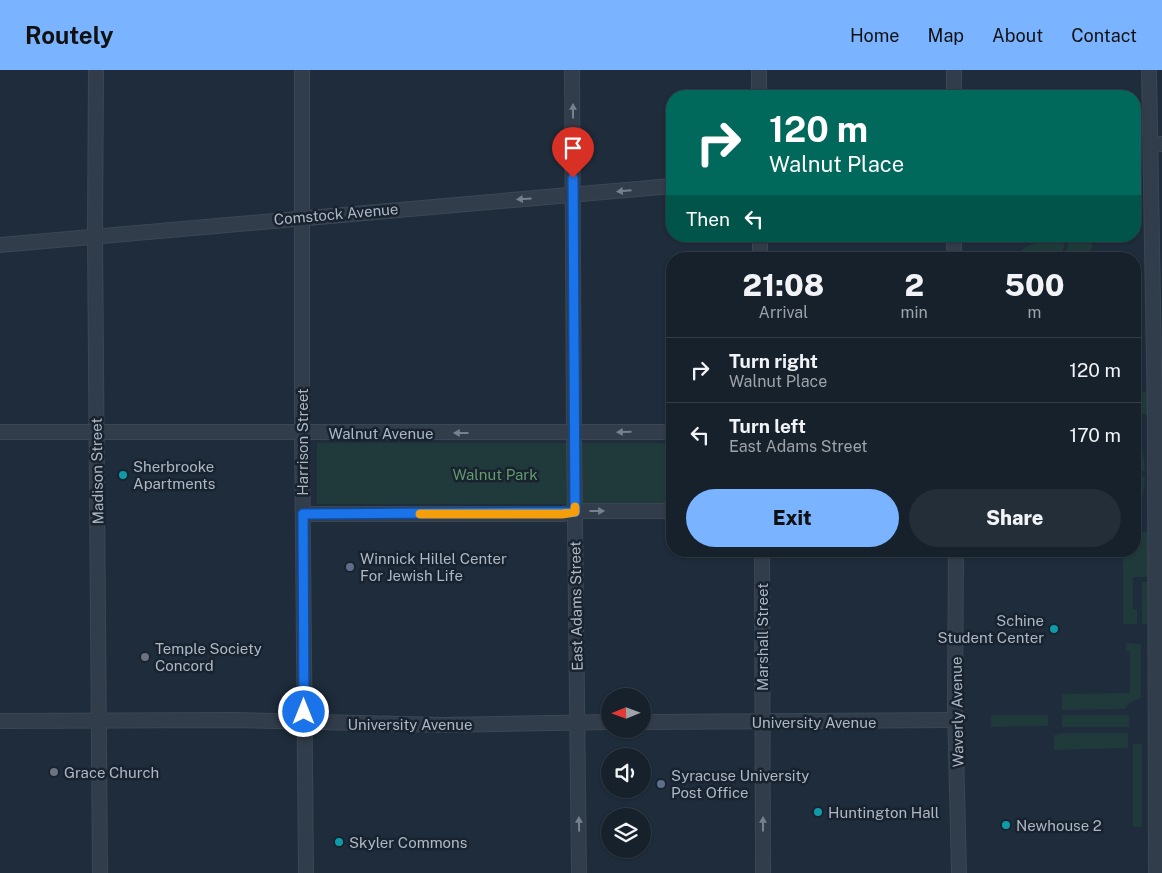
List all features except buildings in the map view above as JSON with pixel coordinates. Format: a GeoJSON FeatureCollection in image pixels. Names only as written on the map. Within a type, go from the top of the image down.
{"type":"FeatureCollection","features":[{"type":"Feature","properties":{"kind":"street","name":"Madison Street"},"geometry":{"type":"LineString","coordinates":[[96,70],[95,236],[100,873]]}},
{"type":"Feature","properties":{"kind":"street","name":"Harrison Street"},"geometry":{"type":"LineString","coordinates":[[302,70],[302,432],[306,873]]}},
{"type":"Feature","properties":{"kind":"street","name":"East Adams Street"},"geometry":{"type":"LineString","coordinates":[[572,70],[579,873]]}},
{"type":"Feature","properties":{"kind":"street"},"geometry":{"type":"LineString","coordinates":[[759,70],[759,90]]}},
{"type":"Feature","properties":{"kind":"street"},"geometry":{"type":"LineString","coordinates":[[954,70],[954,90]]}},
{"type":"Feature","properties":{"kind":"street"},"geometry":{"type":"LineString","coordinates":[[1149,70],[1157,145],[1152,189],[1154,310],[1158,343],[1156,873]]}},
{"type":"Feature","properties":{"kind":"street"},"geometry":{"type":"LineString","coordinates":[[1141,146],[1157,145]]}},
{"type":"Feature","properties":{"kind":"street","name":"Comstock Avenue"},"geometry":{"type":"LineString","coordinates":[[0,244],[666,187]]}},
{"type":"Feature","properties":{"kind":"street","name":"Walnut Avenue"},"geometry":{"type":"LineString","coordinates":[[0,432],[666,432]]}},
{"type":"Feature","properties":{"kind":"street"},"geometry":{"type":"LineString","coordinates":[[303,514],[666,511]]}},
{"type":"Feature","properties":{"kind":"street","name":"Marshall Street"},"geometry":{"type":"LineString","coordinates":[[762,557],[762,873]]}},
{"type":"Feature","properties":{"kind":"street","name":"Waverly Avenue"},"geometry":{"type":"LineString","coordinates":[[956,557],[956,720],[960,873]]}},
{"type":"Feature","properties":{"kind":"street","name":"University Avenue"},"geometry":{"type":"LineString","coordinates":[[0,721],[236,720],[445,725],[601,722]]}},
{"type":"Feature","properties":{"kind":"street","name":"University Avenue"},"geometry":{"type":"LineString","coordinates":[[651,722],[877,722],[956,720]]}},
{"type":"Feature","properties":{"kind":"green space"},"geometry":{"type":"Polygon","coordinates":[[[1064,242],[1064,247],[1062,252],[1021,252],[1036,243],[1064,242]]]}},
{"type":"Feature","properties":{"kind":"green space"},"geometry":{"type":"Polygon","coordinates":[[[1068,242],[1090,242],[1093,246],[1090,252],[1066,252],[1068,242]]]}},
{"type":"Feature","properties":{"kind":"green space"},"geometry":{"type":"Polygon","coordinates":[[[1148,392],[1149,414],[1141,415],[1141,393],[1148,392]]]}},
{"type":"Feature","properties":{"kind":"green space"},"geometry":{"type":"Polygon","coordinates":[[[1141,436],[1145,471],[1141,471],[1141,436]]]}},
{"type":"Feature","properties":{"kind":"green space","name":"Walnut Park"},"geometry":{"type":"Polygon","coordinates":[[[317,443],[666,443],[666,504],[317,504],[317,443]]]}},
{"type":"Feature","properties":{"kind":"green space"},"geometry":{"type":"Polygon","coordinates":[[[1141,477],[1145,477],[1141,512],[1141,477]]]}},
{"type":"Feature","properties":{"kind":"green space"},"geometry":{"type":"Polygon","coordinates":[[[1141,531],[1149,532],[1148,577],[1133,577],[1133,609],[1137,610],[1137,624],[1123,624],[1123,557],[1141,557],[1141,531]]]}},
{"type":"Feature","properties":{"kind":"green space"},"geometry":{"type":"Polygon","coordinates":[[[1087,557],[1123,557],[1087,558],[1087,557]]]}},
{"type":"Feature","properties":{"kind":"green space"},"geometry":{"type":"Polygon","coordinates":[[[1142,582],[1148,582],[1147,624],[1142,624],[1142,582]]]}},
{"type":"Feature","properties":{"kind":"green space"},"geometry":{"type":"Polygon","coordinates":[[[1126,643],[1141,644],[1141,698],[1129,703],[1125,709],[1062,710],[1062,694],[1130,693],[1130,651],[1126,651],[1126,643]]]}},
{"type":"Feature","properties":{"kind":"green space"},"geometry":{"type":"Polygon","coordinates":[[[991,715],[1048,715],[1048,726],[991,727],[991,715]]]}},
{"type":"Feature","properties":{"kind":"green space"},"geometry":{"type":"Polygon","coordinates":[[[1062,715],[1129,715],[1129,727],[1062,727],[1062,715]]]}},
{"type":"Feature","properties":{"kind":"green space"},"geometry":{"type":"Polygon","coordinates":[[[1062,733],[1128,733],[1128,748],[1054,750],[1054,735],[1062,733]]]}},
{"type":"Feature","properties":{"kind":"green space"},"geometry":{"type":"Polygon","coordinates":[[[1133,744],[1142,744],[1142,827],[1133,827],[1133,744]]]}},
{"type":"Feature","properties":{"kind":"slow traffic"},"geometry":{"type":"LineString","coordinates":[[420,514],[562,514],[575,512],[575,507]]}},
{"type":"Feature","properties":{"kind":"place","name":"Sherbrooke Apartments"},"geometry":{"type":"Point","coordinates":[123,475]}},
{"type":"Feature","properties":{"kind":"place","name":"Winnick Hillel Center For Jewish Life"},"geometry":{"type":"Point","coordinates":[350,567]}},
{"type":"Feature","properties":{"kind":"place","name":"Schine Student Center"},"geometry":{"type":"Point","coordinates":[1054,629]}},
{"type":"Feature","properties":{"kind":"place","name":"Temple Society Concord"},"geometry":{"type":"Point","coordinates":[145,657]}},
{"type":"Feature","properties":{"kind":"place","name":"Grace Church"},"geometry":{"type":"Point","coordinates":[54,772]}},
{"type":"Feature","properties":{"kind":"place","name":"Syracuse University Post Office"},"geometry":{"type":"Point","coordinates":[661,784]}},
{"type":"Feature","properties":{"kind":"place","name":"Huntington Hall"},"geometry":{"type":"Point","coordinates":[818,812]}},
{"type":"Feature","properties":{"kind":"place","name":"Newhouse 2"},"geometry":{"type":"Point","coordinates":[1006,825]}},
{"type":"Feature","properties":{"kind":"place","name":"Skyler Commons"},"geometry":{"type":"Point","coordinates":[339,842]}},
{"type":"Feature","properties":{"kind":"route"},"geometry":{"type":"LineString","coordinates":[[304,712],[303,514],[562,514],[575,512],[573,178]]}}]}
